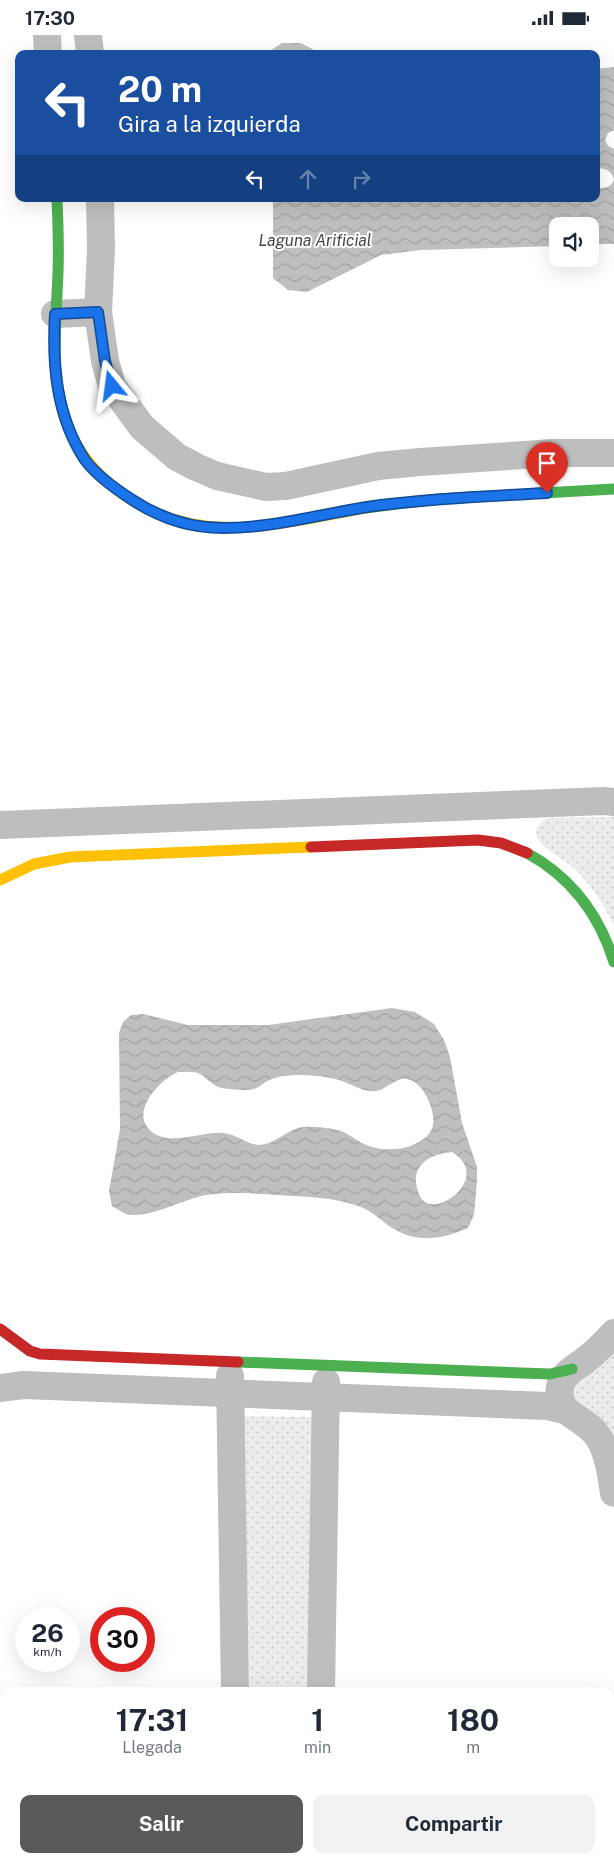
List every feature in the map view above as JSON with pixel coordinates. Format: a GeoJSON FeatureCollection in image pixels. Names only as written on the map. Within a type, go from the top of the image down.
{"type":"FeatureCollection","features":[{"type":"Feature","properties":{"kind":"street"},"geometry":{"type":"LineString","coordinates":[[47,35],[48,50]]}},
{"type":"Feature","properties":{"kind":"street"},"geometry":{"type":"LineString","coordinates":[[88,35],[90,50]]}},
{"type":"Feature","properties":{"kind":"street"},"geometry":{"type":"LineString","coordinates":[[57,202],[58,271],[53,349],[59,397],[75,441],[86,460],[102,478],[143,507],[169,519],[197,525],[221,528],[249,527],[413,501],[614,489]]}},
{"type":"Feature","properties":{"kind":"street"},"geometry":{"type":"LineString","coordinates":[[100,202],[101,249],[98,312],[105,361],[112,386],[142,427],[159,443],[196,467],[226,479],[266,487],[308,481],[378,466],[554,453],[614,453]]}},
{"type":"Feature","properties":{"kind":"street"},"geometry":{"type":"LineString","coordinates":[[55,314],[98,312]]}},
{"type":"Feature","properties":{"kind":"street"},"geometry":{"type":"LineString","coordinates":[[308,481],[314,517]]}},
{"type":"Feature","properties":{"kind":"street"},"geometry":{"type":"LineString","coordinates":[[0,825],[614,802]]}},
{"type":"Feature","properties":{"kind":"street"},"geometry":{"type":"LineString","coordinates":[[502,805],[504,843]]}},
{"type":"Feature","properties":{"kind":"street"},"geometry":{"type":"LineString","coordinates":[[42,823],[44,859]]}},
{"type":"Feature","properties":{"kind":"street"},"geometry":{"type":"LineString","coordinates":[[0,879],[44,859],[80,856],[478,840],[504,843],[531,855],[558,874],[582,897],[598,919],[610,946],[614,962]]}},
{"type":"Feature","properties":{"kind":"street"},"geometry":{"type":"LineString","coordinates":[[565,1410],[559,1390],[562,1381],[572,1369],[604,1345],[614,1333]]}},
{"type":"Feature","properties":{"kind":"street"},"geometry":{"type":"LineString","coordinates":[[6,1335],[30,1351],[40,1354],[550,1374],[572,1369]]}},
{"type":"Feature","properties":{"kind":"street"},"geometry":{"type":"LineString","coordinates":[[1,1388],[13,1383],[20,1377],[24,1369],[22,1351],[6,1335]]}},
{"type":"Feature","properties":{"kind":"street"},"geometry":{"type":"LineString","coordinates":[[230,1362],[235,1687]]}},
{"type":"Feature","properties":{"kind":"street"},"geometry":{"type":"LineString","coordinates":[[321,1687],[327,1399],[326,1365]]}},
{"type":"Feature","properties":{"kind":"street"},"geometry":{"type":"LineString","coordinates":[[1,1388],[24,1385],[548,1407],[565,1410],[590,1427],[599,1437],[610,1465],[614,1494]]}},
{"type":"Feature","properties":{"kind":"shaded area"},"geometry":{"type":"Polygon","coordinates":[[[614,817],[614,926],[602,903],[587,882],[575,869],[548,850],[539,841],[536,831],[542,821],[547,818],[614,817]]]}},
{"type":"Feature","properties":{"kind":"shaded area"},"geometry":{"type":"Polygon","coordinates":[[[614,1349],[614,1440],[580,1408],[572,1392],[572,1383],[614,1349]]]}},
{"type":"Feature","properties":{"kind":"shaded area"},"geometry":{"type":"Polygon","coordinates":[[[244,1416],[312,1417],[308,1687],[249,1687],[244,1416]]]}},
{"type":"Feature","properties":{"kind":"water"},"geometry":{"type":"Polygon","coordinates":[[[282,43],[301,43],[314,50],[271,50],[282,43]]]}},
{"type":"Feature","properties":{"kind":"water"},"geometry":{"type":"Polygon","coordinates":[[[614,67],[614,130],[608,133],[605,140],[608,146],[614,149],[614,179],[607,170],[600,169],[600,69],[614,67]]]}},
{"type":"Feature","properties":{"kind":"water","name":"Laguna Arificial"},"geometry":{"type":"Polygon","coordinates":[[[614,180],[614,244],[599,244],[599,217],[549,217],[549,246],[421,250],[381,255],[307,292],[288,290],[273,278],[273,202],[600,202],[600,188],[607,187],[614,180]]]}},
{"type":"Feature","properties":{"kind":"water"},"geometry":{"type":"Polygon","coordinates":[[[392,1008],[415,1012],[434,1024],[444,1040],[450,1057],[462,1123],[477,1167],[474,1215],[468,1228],[438,1237],[418,1238],[399,1232],[361,1207],[341,1201],[260,1194],[206,1195],[141,1215],[127,1214],[112,1206],[109,1191],[120,1129],[119,1033],[123,1022],[131,1015],[143,1014],[188,1025],[268,1025],[392,1008]],[[178,1072],[164,1081],[151,1095],[144,1112],[144,1120],[148,1128],[155,1134],[164,1137],[184,1138],[223,1133],[258,1145],[270,1142],[297,1128],[312,1127],[341,1131],[370,1147],[393,1149],[416,1144],[429,1134],[433,1125],[432,1111],[426,1095],[415,1082],[408,1079],[401,1079],[378,1091],[372,1091],[328,1078],[289,1075],[270,1080],[257,1088],[241,1090],[218,1087],[197,1073],[178,1072]],[[452,1152],[443,1153],[428,1159],[418,1169],[416,1185],[419,1194],[425,1202],[435,1204],[446,1201],[456,1194],[463,1185],[467,1174],[463,1163],[452,1152]]]}},
{"type":"Feature","properties":{"kind":"traffic: fast"},"geometry":{"type":"LineString","coordinates":[[57,202],[58,254],[55,356],[60,398],[73,438]]}},
{"type":"Feature","properties":{"kind":"traffic: fast"},"geometry":{"type":"LineString","coordinates":[[365,508],[438,499],[614,489]]}},
{"type":"Feature","properties":{"kind":"traffic: fast"},"geometry":{"type":"LineString","coordinates":[[527,853],[557,873],[570,885],[600,928],[614,962]]}},
{"type":"Feature","properties":{"kind":"traffic: fast"},"geometry":{"type":"LineString","coordinates":[[238,1362],[550,1374],[572,1369]]}},
{"type":"Feature","properties":{"kind":"traffic: slow"},"geometry":{"type":"LineString","coordinates":[[73,438],[89,462],[115,488],[152,511],[181,521],[211,527],[271,525],[365,508]]}},
{"type":"Feature","properties":{"kind":"traffic: slow"},"geometry":{"type":"LineString","coordinates":[[0,880],[34,864],[70,857],[311,847]]}},
{"type":"Feature","properties":{"kind":"traffic: jam"},"geometry":{"type":"LineString","coordinates":[[311,847],[478,840],[501,843],[527,853]]}},
{"type":"Feature","properties":{"kind":"traffic: jam"},"geometry":{"type":"LineString","coordinates":[[0,1329],[30,1351],[40,1354],[238,1362]]}},
{"type":"Feature","properties":{"kind":"route"},"geometry":{"type":"LineString","coordinates":[[112,386],[105,361],[98,312],[55,314],[53,349],[55,374],[59,397],[75,441],[86,460],[102,478],[143,507],[169,519],[221,528],[249,527],[413,501],[547,493]]}}]}
